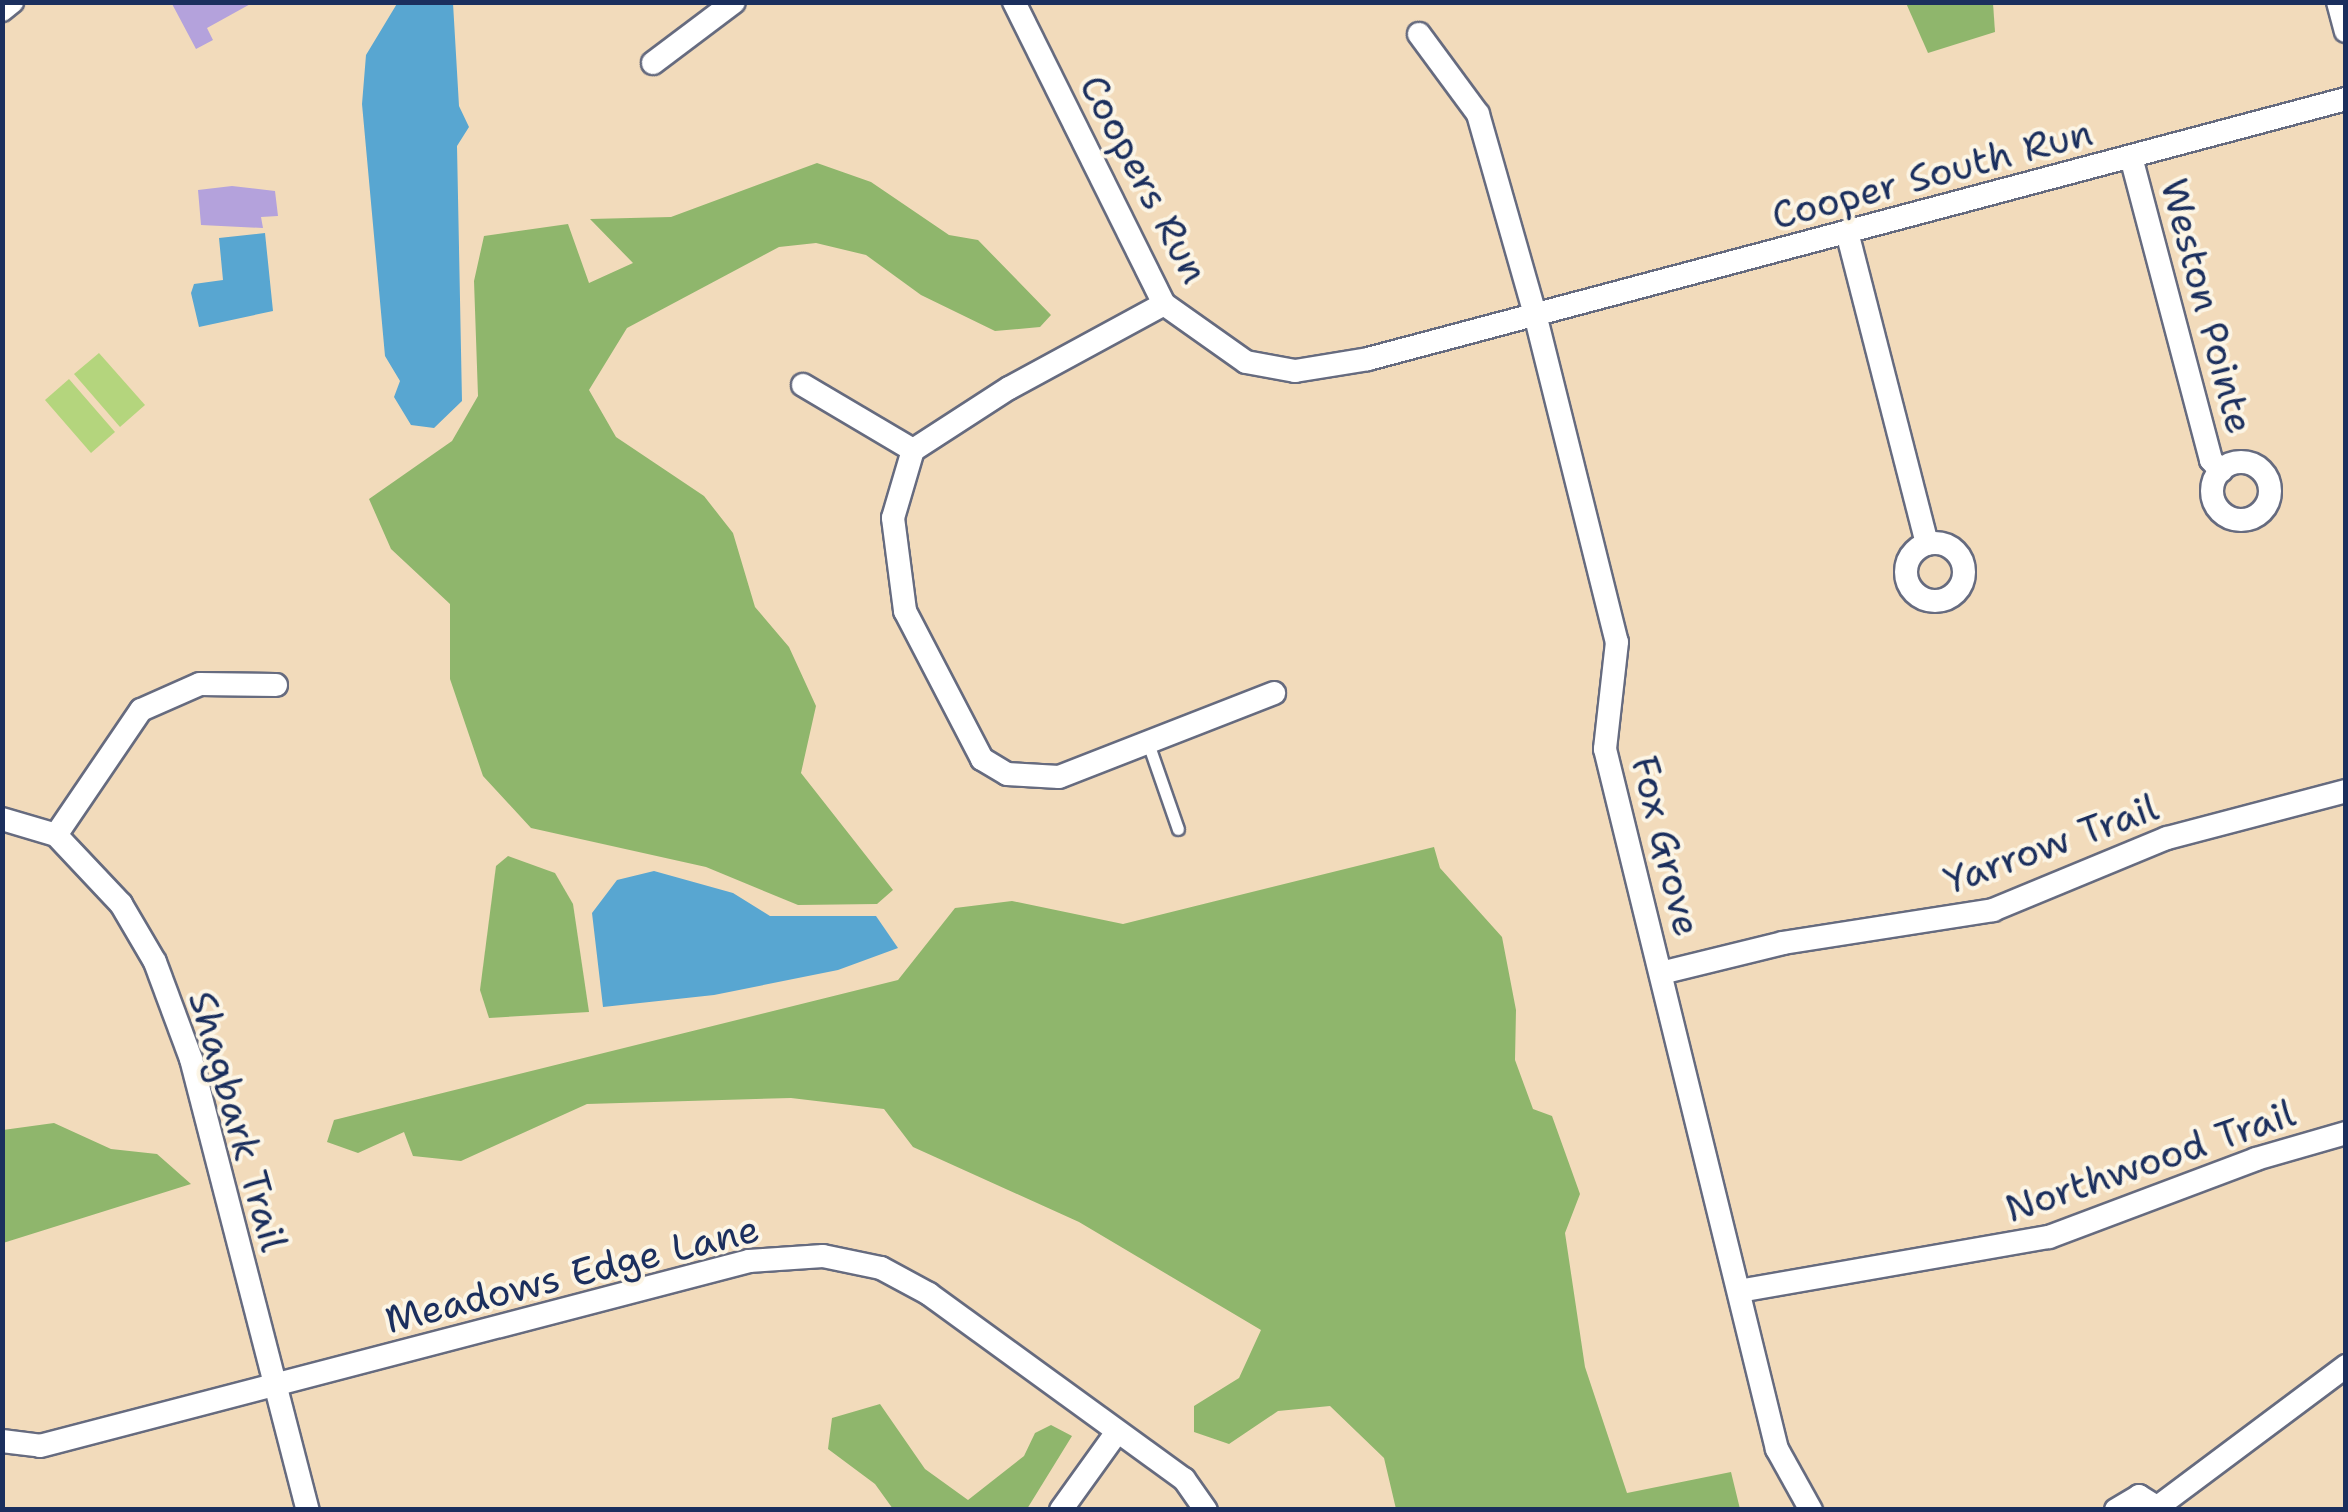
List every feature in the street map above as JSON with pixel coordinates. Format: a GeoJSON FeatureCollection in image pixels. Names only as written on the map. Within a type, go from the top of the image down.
{"type":"FeatureCollection","features":[{"type":"Feature","properties":{"kind":"street"},"geometry":{"type":"LineString","coordinates":[[2,10],[12,2]]}},
{"type":"Feature","properties":{"kind":"street"},"geometry":{"type":"LineString","coordinates":[[653,64],[734,2]]}},
{"type":"Feature","properties":{"kind":"street","name":"Coopers Run"},"geometry":{"type":"LineString","coordinates":[[1014,2],[1164,304],[1246,362],[1295,371],[1368,359],[1535,314]]}},
{"type":"Feature","properties":{"kind":"street"},"geometry":{"type":"LineString","coordinates":[[2338,2],[2346,32]]}},
{"type":"Feature","properties":{"kind":"street","name":"Fox Grove"},"geometry":{"type":"LineString","coordinates":[[1419,34],[1478,114],[1535,314],[1617,642],[1606,749],[1777,1448],[1810,1510]]}},
{"type":"Feature","properties":{"kind":"street","name":"Cooper South Run"},"geometry":{"type":"LineString","coordinates":[[1535,314],[2346,99]]}},
{"type":"Feature","properties":{"kind":"street","name":"Weston Pointe"},"geometry":{"type":"LineString","coordinates":[[2131,157],[2212,460],[2220,471]]}},
{"type":"Feature","properties":{"kind":"street"},"geometry":{"type":"LineString","coordinates":[[1847,232],[1927,544]]}},
{"type":"Feature","properties":{"kind":"street"},"geometry":{"type":"LineString","coordinates":[[1164,304],[1009,388],[912,450],[893,518],[905,611],[982,760],[1008,774],[1059,777],[1274,694]]}},
{"type":"Feature","properties":{"kind":"street"},"geometry":{"type":"LineString","coordinates":[[803,385],[912,450]]}},
{"type":"Feature","properties":{"kind":"street"},"geometry":{"type":"LineString","coordinates":[[2,819],[56,834],[141,710],[200,684],[276,686]]}},
{"type":"Feature","properties":{"kind":"street","name":"Yarrow Trail"},"geometry":{"type":"LineString","coordinates":[[1661,973],[1783,943],[1993,910],[2167,838],[2346,791]]}},
{"type":"Feature","properties":{"kind":"street","name":"Shagbark Trail"},"geometry":{"type":"LineString","coordinates":[[56,834],[121,904],[155,962],[191,1058],[308,1510]]}},
{"type":"Feature","properties":{"kind":"street","name":"Northwood Trail"},"geometry":{"type":"LineString","coordinates":[[1739,1291],[2049,1237],[2256,1159],[2346,1134]]}},
{"type":"Feature","properties":{"kind":"street","name":"Meadows Edge Lane"},"geometry":{"type":"LineString","coordinates":[[2,1440],[40,1446],[749,1260],[824,1256],[882,1268],[928,1294],[1184,1479],[1206,1510]]}},
{"type":"Feature","properties":{"kind":"street"},"geometry":{"type":"LineString","coordinates":[[2116,1510],[2139,1496],[2160,1508],[2346,1366]]}},
{"type":"Feature","properties":{"kind":"street"},"geometry":{"type":"LineString","coordinates":[[1061,1510],[1117,1432]]}},
{"type":"Feature","properties":{"kind":"lane"},"geometry":{"type":"LineString","coordinates":[[1148,743],[1178,829]]}},
{"type":"Feature","properties":{"kind":"green space"},"geometry":{"type":"Polygon","coordinates":[[[1906,3],[1993,3],[1995,32],[1928,53],[1906,3]]]}},
{"type":"Feature","properties":{"kind":"green space"},"geometry":{"type":"Polygon","coordinates":[[[817,163],[871,182],[949,235],[978,240],[1051,315],[1040,327],[995,331],[921,295],[866,255],[816,243],[779,247],[627,328],[589,390],[616,437],[704,496],[733,533],[755,607],[789,647],[816,706],[801,773],[893,890],[877,904],[798,905],[706,867],[531,828],[483,776],[450,679],[450,604],[391,549],[369,499],[452,441],[478,396],[474,281],[484,236],[568,224],[589,283],[633,263],[590,219],[671,217],[817,163]]]}},
{"type":"Feature","properties":{"kind":"green space"},"geometry":{"type":"Polygon","coordinates":[[[99,353],[145,405],[120,427],[74,374],[99,353]]]}},
{"type":"Feature","properties":{"kind":"green space"},"geometry":{"type":"Polygon","coordinates":[[[69,379],[115,432],[91,453],[45,400],[69,379]]]}},
{"type":"Feature","properties":{"kind":"green space"},"geometry":{"type":"Polygon","coordinates":[[[1434,847],[1440,868],[1502,937],[1516,1010],[1515,1060],[1533,1109],[1552,1116],[1580,1194],[1565,1233],[1585,1367],[1627,1493],[1731,1472],[1740,1509],[1396,1509],[1384,1458],[1330,1406],[1278,1411],[1229,1444],[1194,1432],[1194,1406],[1239,1378],[1261,1330],[1079,1222],[913,1147],[884,1109],[791,1098],[587,1104],[461,1161],[413,1156],[404,1132],[358,1153],[327,1142],[334,1120],[898,980],[955,908],[1012,901],[1123,924],[1434,847]]]}},
{"type":"Feature","properties":{"kind":"green space"},"geometry":{"type":"Polygon","coordinates":[[[508,856],[555,873],[573,904],[589,1012],[489,1018],[480,990],[496,866],[508,856]]]}},
{"type":"Feature","properties":{"kind":"green space"},"geometry":{"type":"Polygon","coordinates":[[[54,1123],[111,1149],[157,1154],[191,1184],[3,1243],[3,1130],[54,1123]]]}},
{"type":"Feature","properties":{"kind":"green space"},"geometry":{"type":"Polygon","coordinates":[[[880,1404],[925,1469],[968,1500],[1024,1456],[1035,1433],[1051,1425],[1072,1436],[1027,1509],[893,1509],[875,1484],[828,1449],[832,1418],[880,1404]]]}},
{"type":"Feature","properties":{"kind":"water"},"geometry":{"type":"Polygon","coordinates":[[[398,2],[453,3],[459,106],[469,127],[457,146],[462,401],[434,428],[411,425],[394,397],[400,381],[385,356],[362,104],[366,55],[398,2]]]}},
{"type":"Feature","properties":{"kind":"water"},"geometry":{"type":"Polygon","coordinates":[[[265,233],[273,311],[199,327],[191,293],[194,284],[223,280],[219,238],[265,233]]]}},
{"type":"Feature","properties":{"kind":"water"},"geometry":{"type":"Polygon","coordinates":[[[654,871],[733,893],[770,916],[876,916],[898,948],[838,970],[714,995],[603,1007],[592,913],[617,880],[654,871]]]}},
{"type":"Feature","properties":{"kind":"building"},"geometry":{"type":"Polygon","coordinates":[[[171,2],[254,2],[207,28],[213,40],[196,49],[171,2]]]}},
{"type":"Feature","properties":{"kind":"building"},"geometry":{"type":"Polygon","coordinates":[[[232,186],[275,191],[278,216],[261,217],[263,228],[201,225],[198,190],[232,186]]]}}]}
